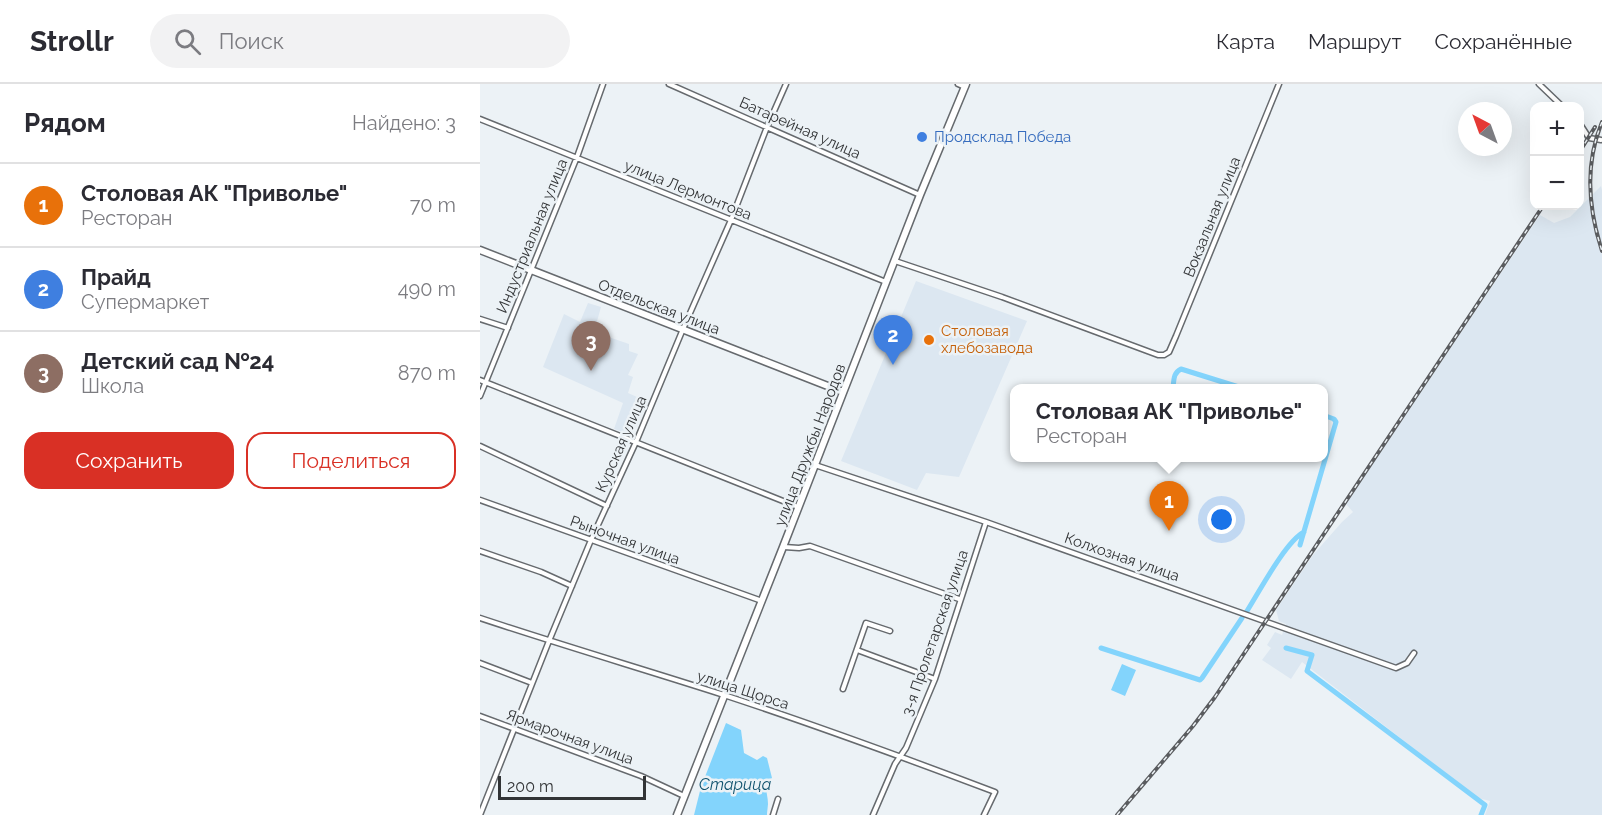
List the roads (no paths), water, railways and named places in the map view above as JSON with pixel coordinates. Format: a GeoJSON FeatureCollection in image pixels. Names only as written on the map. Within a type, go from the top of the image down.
{"type":"FeatureCollection","features":[{"type":"Feature","properties":{"kind":"street","name":"Индустриальная улица"},"geometry":{"type":"LineString","coordinates":[[480,396],[577,157],[603,84]]}},
{"type":"Feature","properties":{"kind":"street","name":"Батарейная улица"},"geometry":{"type":"LineString","coordinates":[[669,84],[920,195]]}},
{"type":"Feature","properties":{"kind":"street","name":"Курская улица"},"geometry":{"type":"LineString","coordinates":[[480,815],[591,540],[636,442],[731,220],[786,84]]}},
{"type":"Feature","properties":{"kind":"street","name":"Вокзальная улица"},"geometry":{"type":"LineString","coordinates":[[895,261],[1002,297],[1158,356],[1164,356],[1169,352],[1176,336],[1279,84]]}},
{"type":"Feature","properties":{"kind":"street"},"geometry":{"type":"LineString","coordinates":[[1539,84],[1559,102]]}},
{"type":"Feature","properties":{"kind":"street","name":"улица Дружбы Народов"},"geometry":{"type":"LineString","coordinates":[[677,815],[963,85]]}},
{"type":"Feature","properties":{"kind":"street","name":"улица Лермонтова"},"geometry":{"type":"LineString","coordinates":[[480,119],[886,282]]}},
{"type":"Feature","properties":{"kind":"street"},"geometry":{"type":"LineString","coordinates":[[1584,131],[1588,138],[1601,140]]}},
{"type":"Feature","properties":{"kind":"street","name":"Отдельская улица"},"geometry":{"type":"LineString","coordinates":[[480,250],[843,392]]}},
{"type":"Feature","properties":{"kind":"street"},"geometry":{"type":"LineString","coordinates":[[480,319],[508,328]]}},
{"type":"Feature","properties":{"kind":"street"},"geometry":{"type":"LineString","coordinates":[[830,387],[841,385],[850,375]]}},
{"type":"Feature","properties":{"kind":"street"},"geometry":{"type":"LineString","coordinates":[[480,380],[798,507]]}},
{"type":"Feature","properties":{"kind":"street"},"geometry":{"type":"LineString","coordinates":[[830,387],[837,394],[839,403]]}},
{"type":"Feature","properties":{"kind":"street"},"geometry":{"type":"LineString","coordinates":[[480,446],[607,506]]}},
{"type":"Feature","properties":{"kind":"street","name":"Колхозная улица"},"geometry":{"type":"LineString","coordinates":[[815,465],[986,522],[1396,668],[1407,663],[1414,652]]}},
{"type":"Feature","properties":{"kind":"street","name":"Рыночная улица"},"geometry":{"type":"LineString","coordinates":[[480,500],[762,601]]}},
{"type":"Feature","properties":{"kind":"street","name":"3-я Пролетарская улица"},"geometry":{"type":"LineString","coordinates":[[873,815],[895,764],[906,748],[935,679],[953,626],[959,599],[986,522]]}},
{"type":"Feature","properties":{"kind":"street"},"geometry":{"type":"LineString","coordinates":[[783,547],[810,546],[959,599]]}},
{"type":"Feature","properties":{"kind":"street"},"geometry":{"type":"LineString","coordinates":[[480,551],[541,572],[572,586]]}},
{"type":"Feature","properties":{"kind":"street","name":"улица Щорса"},"geometry":{"type":"LineString","coordinates":[[480,618],[724,695],[900,756],[995,792],[984,815]]}},
{"type":"Feature","properties":{"kind":"street"},"geometry":{"type":"LineString","coordinates":[[843,689],[866,623],[890,631]]}},
{"type":"Feature","properties":{"kind":"street"},"geometry":{"type":"LineString","coordinates":[[857,650],[935,679]]}},
{"type":"Feature","properties":{"kind":"street"},"geometry":{"type":"LineString","coordinates":[[480,663],[532,683]]}},
{"type":"Feature","properties":{"kind":"street","name":"Ярмарочная улица"},"geometry":{"type":"LineString","coordinates":[[480,716],[641,776],[684,796]]}},
{"type":"Feature","properties":{"kind":"street"},"geometry":{"type":"LineString","coordinates":[[480,793],[488,796]]}},
{"type":"Feature","properties":{"kind":"street"},"geometry":{"type":"LineString","coordinates":[[772,815],[778,799]]}},
{"type":"Feature","properties":{"kind":"water"},"geometry":{"type":"Polygon","coordinates":[[[1122,664],[1136,670],[1125,696],[1111,690],[1122,664]]]}},
{"type":"Feature","properties":{"kind":"water","name":"Старица"},"geometry":{"type":"Polygon","coordinates":[[[726,723],[741,730],[744,753],[757,760],[763,756],[767,758],[772,778],[766,786],[767,815],[694,815],[701,787],[726,723]]]}},
{"type":"Feature","properties":{"kind":"waterway"},"geometry":{"type":"LineString","coordinates":[[1174,384],[1175,375],[1181,369],[1229,384]]}},
{"type":"Feature","properties":{"kind":"waterway"},"geometry":{"type":"LineString","coordinates":[[1328,417],[1336,422],[1328,449]]}},
{"type":"Feature","properties":{"kind":"waterway"},"geometry":{"type":"LineString","coordinates":[[1300,545],[1324,462]]}},
{"type":"Feature","properties":{"kind":"waterway"},"geometry":{"type":"LineString","coordinates":[[1247,611],[1281,556],[1289,545],[1304,532]]}},
{"type":"Feature","properties":{"kind":"waterway"},"geometry":{"type":"LineString","coordinates":[[1101,648],[1200,680],[1242,618]]}},
{"type":"Feature","properties":{"kind":"waterway"},"geometry":{"type":"LineString","coordinates":[[1286,648],[1312,655],[1307,671],[1485,805],[1481,815]]}},
{"type":"Feature","properties":{"kind":"railway"},"geometry":{"type":"LineString","coordinates":[[1602,122],[1593,153],[1590,186],[1597,235],[1602,251]]}},
{"type":"Feature","properties":{"kind":"railway"},"geometry":{"type":"LineString","coordinates":[[1584,145],[1595,127]]}},
{"type":"Feature","properties":{"kind":"railway"},"geometry":{"type":"LineString","coordinates":[[1117,815],[1215,697],[1540,210]]}},
{"type":"Feature","properties":{"kind":"place","name":"Продсклад Победа"},"geometry":{"type":"Point","coordinates":[922,137]}},
{"type":"Feature","properties":{"kind":"place","name":"Столовая хлебозавода"},"geometry":{"type":"Point","coordinates":[929,340]}},
{"type":"Feature","properties":{"kind":"place","name":"Прайд"},"geometry":{"type":"Point","coordinates":[893,365]}},
{"type":"Feature","properties":{"kind":"place","name":"Детский сад №24"},"geometry":{"type":"Point","coordinates":[591,371]}},
{"type":"Feature","properties":{"kind":"place","name":"Столовая АК \"Приволье\""},"geometry":{"type":"Point","coordinates":[1169,531]}}]}
